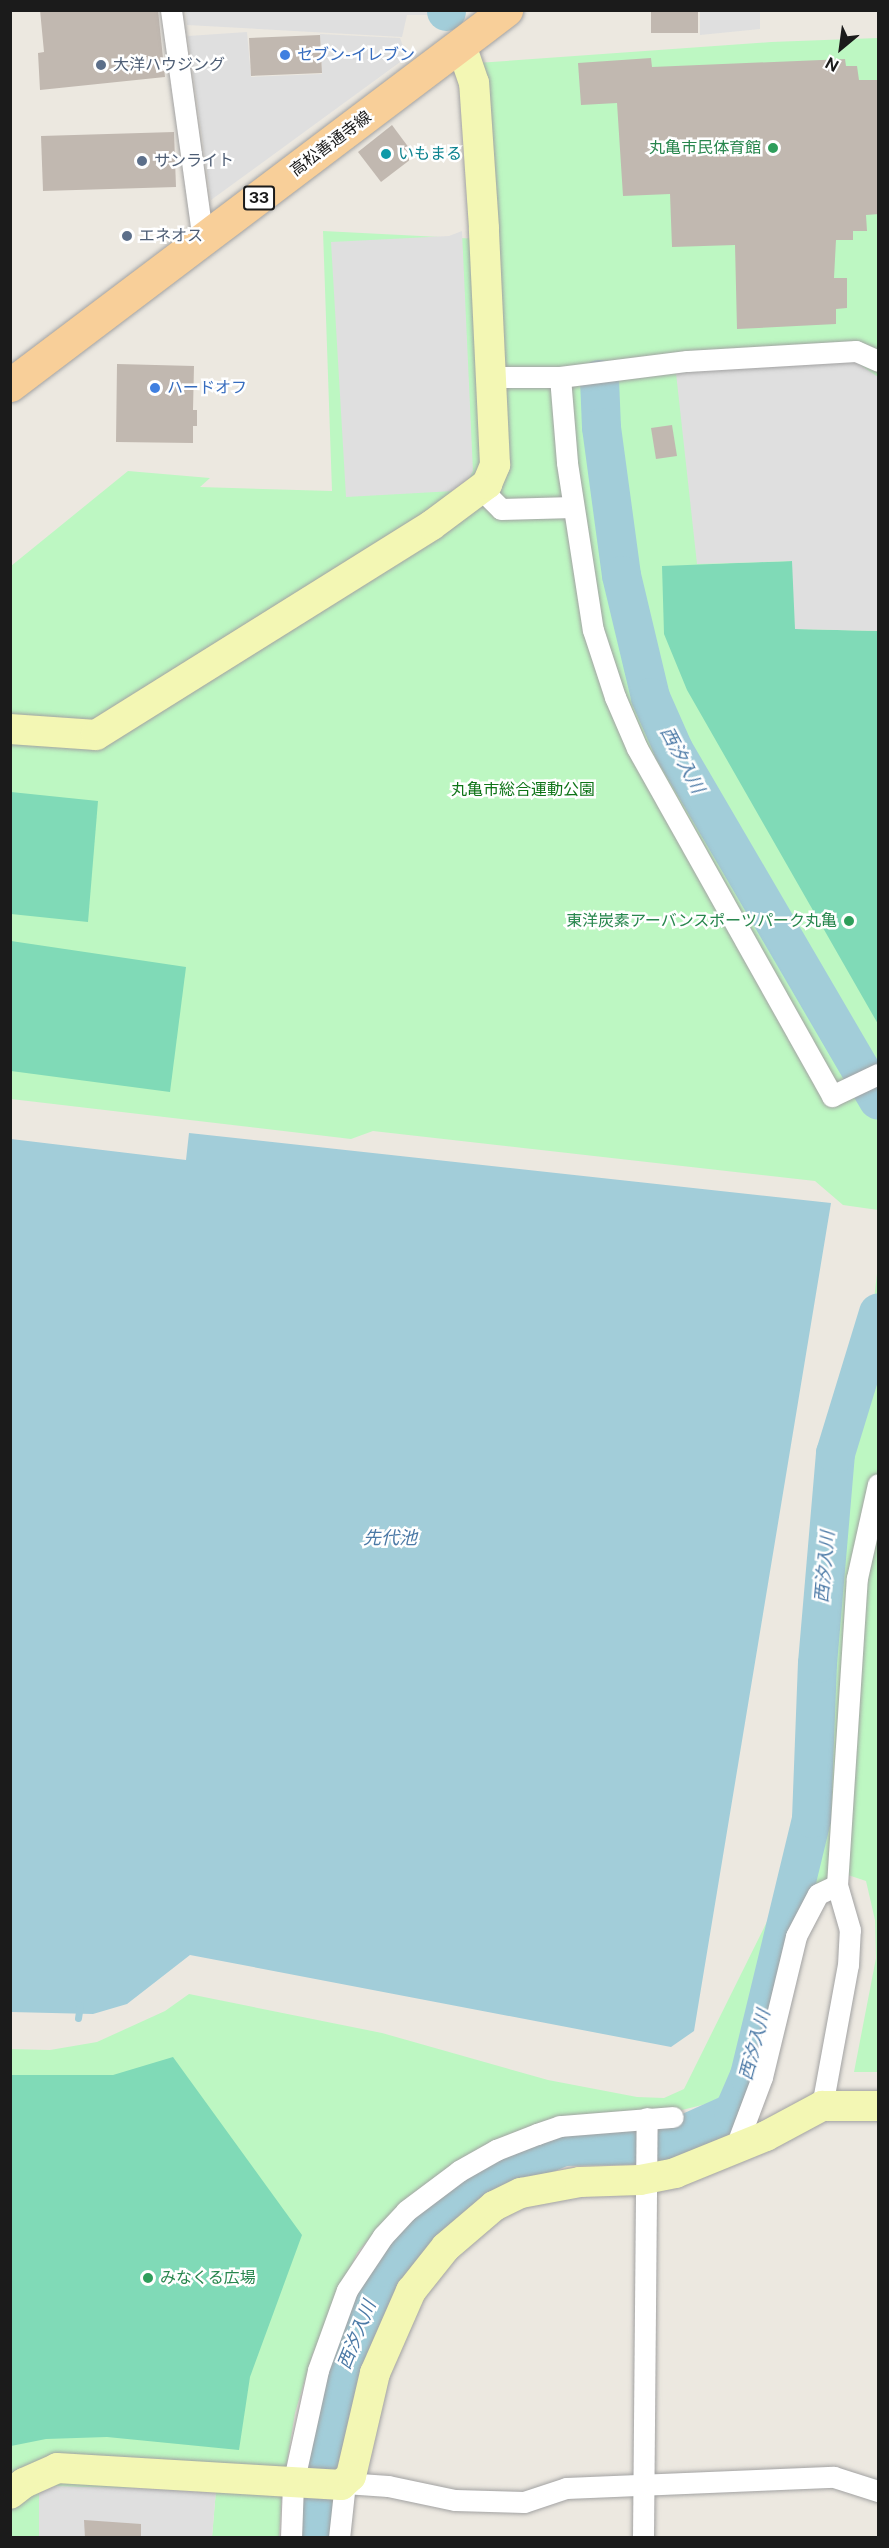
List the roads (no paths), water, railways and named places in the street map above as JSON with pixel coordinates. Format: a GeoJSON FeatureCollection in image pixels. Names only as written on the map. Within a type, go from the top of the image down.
{"type":"FeatureCollection","features":[{"type":"Feature","properties":{"kind":"main road","name":"高松善通寺線"},"geometry":{"type":"LineString","coordinates":[[10,385],[506,10]]}},
{"type":"Feature","properties":{"kind":"street"},"geometry":{"type":"LineString","coordinates":[[171,10],[203,240]]}},
{"type":"Feature","properties":{"kind":"street"},"geometry":{"type":"LineString","coordinates":[[10,729],[96,735],[432,525],[487,484],[495,465],[493,377],[474,83],[461,45]]}},
{"type":"Feature","properties":{"kind":"street"},"geometry":{"type":"LineString","coordinates":[[493,377],[560,377],[687,361],[856,351],[879,360]]}},
{"type":"Feature","properties":{"kind":"street"},"geometry":{"type":"LineString","coordinates":[[560,377],[573,507],[593,630],[619,707],[638,748],[832,1096],[879,1074]]}},
{"type":"Feature","properties":{"kind":"street"},"geometry":{"type":"LineString","coordinates":[[481,489],[501,509],[573,507]]}},
{"type":"Feature","properties":{"kind":"street"},"geometry":{"type":"LineString","coordinates":[[822,2106],[848,1965],[850,1930],[837,1885],[857,1578],[879,1484]]}},
{"type":"Feature","properties":{"kind":"street"},"geometry":{"type":"LineString","coordinates":[[735,2149],[762,2077],[796,1936],[818,1894],[837,1885]]}},
{"type":"Feature","properties":{"kind":"street"},"geometry":{"type":"LineString","coordinates":[[339,2538],[341,2485],[351,2475],[375,2373],[396,2319],[426,2268],[446,2247],[494,2206],[521,2193],[645,2170],[675,2173],[735,2149],[822,2106],[879,2106]]}},
{"type":"Feature","properties":{"kind":"street"},"geometry":{"type":"LineString","coordinates":[[291,2538],[293,2484],[318,2370],[347,2290],[383,2236],[406,2211],[459,2171],[496,2150],[560,2126],[673,2117]]}},
{"type":"Feature","properties":{"kind":"street"},"geometry":{"type":"LineString","coordinates":[[643,2538],[647,2118]]}},
{"type":"Feature","properties":{"kind":"street"},"geometry":{"type":"LineString","coordinates":[[10,2494],[24,2483],[57,2468],[293,2484],[388,2486],[455,2500],[524,2502],[567,2488],[834,2477],[879,2491]]}},
{"type":"Feature","properties":{"kind":"water","name":"先代池"},"geometry":{"type":"Polygon","coordinates":[[[189,1133],[831,1203],[694,2031],[671,2047],[190,1955],[127,2004],[93,2014],[11,2012],[11,1139],[186,1160],[189,1133]]]}},
{"type":"Feature","properties":{"kind":"waterway","name":"西汐入川"},"geometry":{"type":"LineString","coordinates":[[599,379],[601,427],[621,575],[650,697],[673,749],[878,1100]]}},
{"type":"Feature","properties":{"kind":"waterway","name":"西汐入川"},"geometry":{"type":"LineString","coordinates":[[314,2538],[327,2427],[350,2344],[386,2267],[414,2232],[447,2202],[488,2177],[563,2146],[661,2144],[733,2112],[749,2075],[811,1818],[817,1663],[835,1453],[878,1312]]}},
{"type":"Feature","properties":{"kind":"waterway"},"geometry":{"type":"LineString","coordinates":[[78,2018],[80,2005]]}},
{"type":"Feature","properties":{"kind":"place","name":"セブン-イレブン"},"geometry":{"type":"Point","coordinates":[285,55]}},
{"type":"Feature","properties":{"kind":"place","name":"大洋ハウジング"},"geometry":{"type":"Point","coordinates":[101,65]}},
{"type":"Feature","properties":{"kind":"place","name":"丸亀市民体育館"},"geometry":{"type":"Point","coordinates":[773,148]}},
{"type":"Feature","properties":{"kind":"place","name":"いもまる"},"geometry":{"type":"Point","coordinates":[386,154]}},
{"type":"Feature","properties":{"kind":"place","name":"サンライト"},"geometry":{"type":"Point","coordinates":[142,161]}},
{"type":"Feature","properties":{"kind":"place","name":"エネオス"},"geometry":{"type":"Point","coordinates":[127,236]}},
{"type":"Feature","properties":{"kind":"place","name":"ハードオフ"},"geometry":{"type":"Point","coordinates":[155,388]}},
{"type":"Feature","properties":{"kind":"place","name":"東洋炭素アーバンスポーツパーク丸亀"},"geometry":{"type":"Point","coordinates":[849,921]}},
{"type":"Feature","properties":{"kind":"place","name":"みなくる広場"},"geometry":{"type":"Point","coordinates":[148,2278]}},
{"type":"Feature","properties":{"kind":"park label","name":"丸亀市総合運動公園"},"geometry":{"type":"Point","coordinates":[523,790]}}]}
